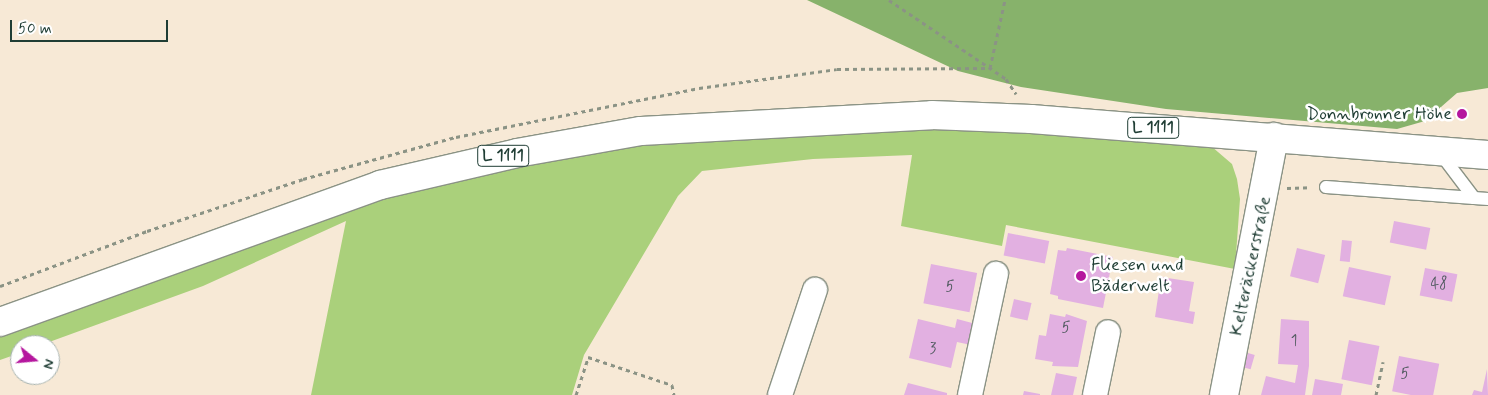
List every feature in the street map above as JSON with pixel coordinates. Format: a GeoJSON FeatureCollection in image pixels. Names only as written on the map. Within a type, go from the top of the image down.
{"type":"FeatureCollection","features":[{"type":"Feature","properties":{"kind":"main road","name":"L 1111"},"geometry":{"type":"LineString","coordinates":[[0,322],[380,185],[517,153],[641,131],[794,120],[932,115],[1031,119],[1488,154]]}},
{"type":"Feature","properties":{"kind":"main road","name":"Kelteräckerstraße"},"geometry":{"type":"LineString","coordinates":[[1224,395],[1267,190],[1274,137]]}},
{"type":"Feature","properties":{"kind":"street"},"geometry":{"type":"LineString","coordinates":[[970,395],[996,274]]}},
{"type":"Feature","properties":{"kind":"street"},"geometry":{"type":"LineString","coordinates":[[780,395],[815,290]]}},
{"type":"Feature","properties":{"kind":"street"},"geometry":{"type":"LineString","coordinates":[[1095,395],[1108,332]]}},
{"type":"Feature","properties":{"kind":"lane"},"geometry":{"type":"LineString","coordinates":[[1438,150],[1474,198]]}},
{"type":"Feature","properties":{"kind":"lane"},"geometry":{"type":"LineString","coordinates":[[1326,187],[1488,199]]}},
{"type":"Feature","properties":{"kind":"path"},"geometry":{"type":"LineString","coordinates":[[889,0],[1006,79],[1031,119]]}},
{"type":"Feature","properties":{"kind":"path"},"geometry":{"type":"LineString","coordinates":[[990,68],[1005,0]]}},
{"type":"Feature","properties":{"kind":"path"},"geometry":{"type":"LineString","coordinates":[[1267,190],[1326,187]]}},
{"type":"Feature","properties":{"kind":"path"},"geometry":{"type":"LineString","coordinates":[[576,395],[588,357],[672,385],[674,395]]}},
{"type":"Feature","properties":{"kind":"path"},"geometry":{"type":"LineString","coordinates":[[1376,395],[1383,362]]}},
{"type":"Feature","properties":{"kind":"green space"},"geometry":{"type":"Polygon","coordinates":[[[807,0],[1488,0],[1488,88],[1457,93],[1425,121],[1397,129],[1166,109],[1021,87],[958,71],[807,0]]]}},
{"type":"Feature","properties":{"kind":"green space"},"geometry":{"type":"Polygon","coordinates":[[[898,122],[1211,146],[1232,164],[1237,179],[1240,199],[1235,269],[1006,225],[1002,246],[901,226],[912,155],[813,159],[702,171],[678,196],[584,355],[572,395],[311,395],[346,221],[203,286],[60,338],[60,335],[10,335],[10,356],[0,360],[0,332],[328,211],[588,149],[898,122]]]}},
{"type":"Feature","properties":{"kind":"building"},"geometry":{"type":"Polygon","coordinates":[[[1394,221],[1430,228],[1426,250],[1390,243],[1394,221]]]}},
{"type":"Feature","properties":{"kind":"building"},"geometry":{"type":"Polygon","coordinates":[[[1008,233],[1049,241],[1045,264],[1004,256],[1008,233]]]}},
{"type":"Feature","properties":{"kind":"building"},"geometry":{"type":"Polygon","coordinates":[[[1342,240],[1352,241],[1350,262],[1340,261],[1342,240]]]}},
{"type":"Feature","properties":{"kind":"building","name":"Fliesen und Bäderwelt"},"geometry":{"type":"Polygon","coordinates":[[[1067,248],[1113,257],[1103,308],[1058,299],[1058,296],[1050,294],[1058,250],[1066,251],[1067,248]]]}},
{"type":"Feature","properties":{"kind":"building"},"geometry":{"type":"Polygon","coordinates":[[[1297,248],[1325,255],[1318,283],[1290,276],[1297,248]]]}},
{"type":"Feature","properties":{"kind":"building"},"geometry":{"type":"Polygon","coordinates":[[[931,264],[977,273],[970,312],[923,303],[931,264]]]}},
{"type":"Feature","properties":{"kind":"building"},"geometry":{"type":"Polygon","coordinates":[[[1349,267],[1391,276],[1385,305],[1343,296],[1349,267]]]}},
{"type":"Feature","properties":{"kind":"building"},"geometry":{"type":"Polygon","coordinates":[[[1425,268],[1457,274],[1452,302],[1420,295],[1425,268]]]}},
{"type":"Feature","properties":{"kind":"building"},"geometry":{"type":"Polygon","coordinates":[[[1161,277],[1194,282],[1189,311],[1195,312],[1193,324],[1155,317],[1161,277]]]}},
{"type":"Feature","properties":{"kind":"building"},"geometry":{"type":"Polygon","coordinates":[[[1014,299],[1032,303],[1027,321],[1010,317],[1014,299]]]}},
{"type":"Feature","properties":{"kind":"building"},"geometry":{"type":"Polygon","coordinates":[[[1050,314],[1065,317],[1066,314],[1087,321],[1078,367],[1052,366],[1053,362],[1035,359],[1039,335],[1046,336],[1050,314]]]}},
{"type":"Feature","properties":{"kind":"building"},"geometry":{"type":"Polygon","coordinates":[[[918,319],[955,328],[957,319],[976,324],[971,345],[957,342],[951,368],[909,358],[918,319]]]}},
{"type":"Feature","properties":{"kind":"building"},"geometry":{"type":"Polygon","coordinates":[[[1281,319],[1309,321],[1309,366],[1305,395],[1261,395],[1266,376],[1295,383],[1298,365],[1278,364],[1281,319]]]}},
{"type":"Feature","properties":{"kind":"building"},"geometry":{"type":"Polygon","coordinates":[[[1349,340],[1379,346],[1372,385],[1341,379],[1349,340]]]}},
{"type":"Feature","properties":{"kind":"building"},"geometry":{"type":"Polygon","coordinates":[[[1248,353],[1255,355],[1251,369],[1244,367],[1248,353]]]}},
{"type":"Feature","properties":{"kind":"building"},"geometry":{"type":"Polygon","coordinates":[[[1399,356],[1439,364],[1433,395],[1411,395],[1392,391],[1399,356]]]}},
{"type":"Feature","properties":{"kind":"building"},"geometry":{"type":"Polygon","coordinates":[[[1487,369],[1488,395],[1472,395],[1474,390],[1482,392],[1487,369]]]}},
{"type":"Feature","properties":{"kind":"building"},"geometry":{"type":"Polygon","coordinates":[[[1056,373],[1077,377],[1073,395],[1051,395],[1056,373]]]}},
{"type":"Feature","properties":{"kind":"building"},"geometry":{"type":"Polygon","coordinates":[[[1315,379],[1343,384],[1341,395],[1312,395],[1315,379]]]}},
{"type":"Feature","properties":{"kind":"building"},"geometry":{"type":"Polygon","coordinates":[[[908,383],[947,393],[947,395],[904,395],[908,383]]]}},
{"type":"Feature","properties":{"kind":"building"},"geometry":{"type":"Polygon","coordinates":[[[1024,391],[1040,394],[1040,395],[1023,395],[1024,391]]]}},
{"type":"Feature","properties":{"kind":"place","name":"Donnbronner Höhe"},"geometry":{"type":"Point","coordinates":[1462,114]}},
{"type":"Feature","properties":{"kind":"place","name":"Fliesen und Bäderwelt"},"geometry":{"type":"Point","coordinates":[1081,276]}}]}
